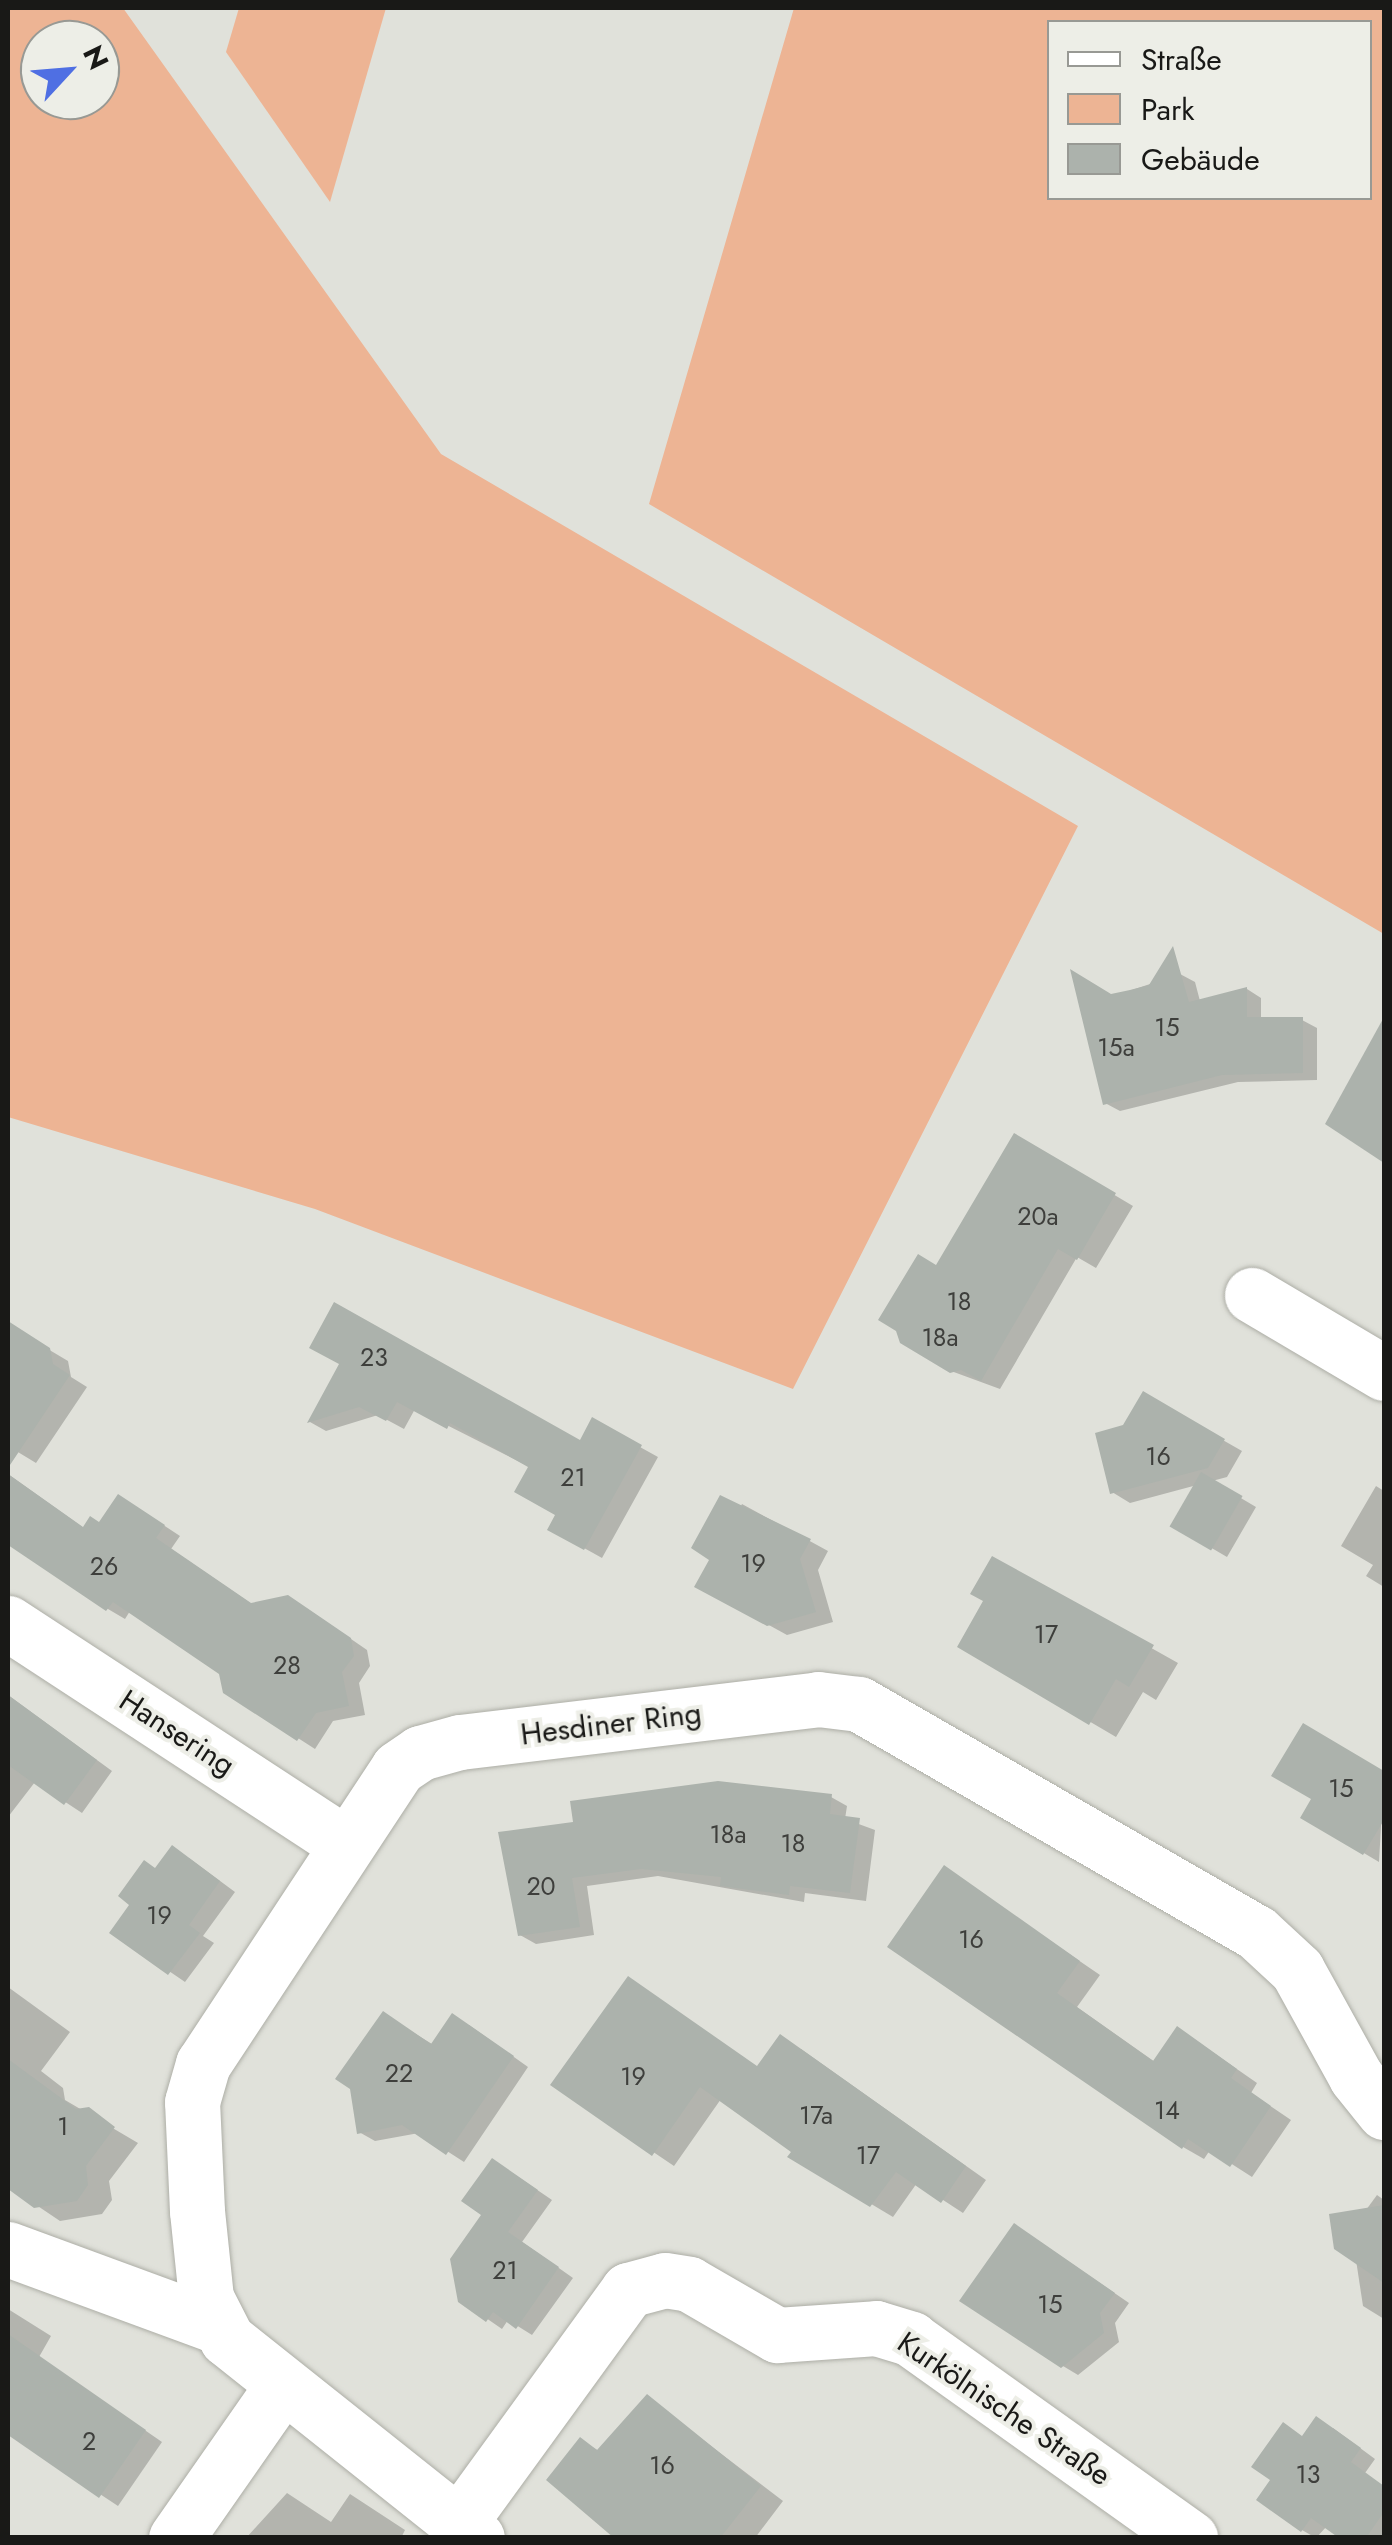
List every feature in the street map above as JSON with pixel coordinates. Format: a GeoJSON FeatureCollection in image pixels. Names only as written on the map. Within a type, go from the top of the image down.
{"type":"FeatureCollection","features":[{"type":"Feature","properties":{"kind":"street"},"geometry":{"type":"LineString","coordinates":[[1252,1295],[1384,1373]]}},
{"type":"Feature","properties":{"kind":"street","name":"Hansering"},"geometry":{"type":"LineString","coordinates":[[8,1623],[346,1844]]}},
{"type":"Feature","properties":{"kind":"street","name":"Hesdiner Ring"},"geometry":{"type":"LineString","coordinates":[[217,2326],[200,2252],[194,2085],[218,2036],[398,1768],[438,1746],[842,1700],[1256,1932],[1297,1970],[1356,2077],[1384,2112]]}},
{"type":"Feature","properties":{"kind":"street"},"geometry":{"type":"LineString","coordinates":[[8,2249],[217,2326],[282,2386],[468,2530]]}},
{"type":"Feature","properties":{"kind":"street","name":"Kurkölnische Straße"},"geometry":{"type":"LineString","coordinates":[[468,2530],[628,2290],[665,2280],[690,2284],[778,2335],[876,2328],[911,2340],[1190,2538]]}},
{"type":"Feature","properties":{"kind":"street"},"geometry":{"type":"LineString","coordinates":[[176,2538],[282,2386]]}},
{"type":"Feature","properties":{"kind":"green space"},"geometry":{"type":"Polygon","coordinates":[[[8,8],[123,8],[441,454],[1078,826],[793,1389],[315,1209],[8,1117],[8,8]]]}},
{"type":"Feature","properties":{"kind":"green space"},"geometry":{"type":"Polygon","coordinates":[[[239,8],[386,8],[330,202],[226,52],[239,8]]]}},
{"type":"Feature","properties":{"kind":"green space"},"geometry":{"type":"Polygon","coordinates":[[[794,8],[1384,8],[1384,934],[649,504],[794,8]]]}},
{"type":"Feature","properties":{"kind":"building"},"geometry":{"type":"Polygon","coordinates":[[[1173,946],[1189,1002],[1247,987],[1247,1017],[1303,1017],[1303,1073],[1222,1075],[1103,1105],[1070,969],[1111,994],[1130,990],[1149,985],[1173,946]]]}},
{"type":"Feature","properties":{"kind":"building"},"geometry":{"type":"Polygon","coordinates":[[[1384,1017],[1384,1163],[1325,1124],[1384,1017]]]}},
{"type":"Feature","properties":{"kind":"building"},"geometry":{"type":"Polygon","coordinates":[[[1014,1133],[1116,1193],[1077,1260],[1058,1249],[981,1381],[961,1370],[950,1373],[900,1343],[896,1331],[878,1320],[918,1254],[936,1265],[1014,1133]]]}},
{"type":"Feature","properties":{"kind":"building"},"geometry":{"type":"Polygon","coordinates":[[[334,1302],[580,1440],[592,1417],[642,1445],[584,1550],[547,1530],[555,1515],[514,1492],[528,1467],[450,1423],[447,1429],[397,1402],[386,1421],[359,1407],[307,1423],[339,1364],[309,1348],[334,1302]]]}},
{"type":"Feature","properties":{"kind":"building"},"geometry":{"type":"Polygon","coordinates":[[[8,1321],[50,1348],[53,1364],[70,1375],[8,1468],[8,1321]]]}},
{"type":"Feature","properties":{"kind":"building"},"geometry":{"type":"Polygon","coordinates":[[[1143,1391],[1225,1439],[1208,1468],[1110,1494],[1095,1433],[1123,1425],[1143,1391]]]}},
{"type":"Feature","properties":{"kind":"building"},"geometry":{"type":"Polygon","coordinates":[[[1201,1472],[1243,1496],[1211,1551],[1170,1527],[1201,1472]]]}},
{"type":"Feature","properties":{"kind":"building"},"geometry":{"type":"Polygon","coordinates":[[[8,1474],[83,1527],[90,1516],[99,1522],[118,1494],[165,1525],[156,1538],[251,1603],[288,1595],[351,1638],[354,1656],[342,1672],[349,1706],[316,1713],[297,1741],[223,1693],[219,1674],[113,1602],[106,1611],[8,1545],[8,1474]]]}},
{"type":"Feature","properties":{"kind":"building"},"geometry":{"type":"Polygon","coordinates":[[[720,1495],[811,1539],[800,1559],[816,1612],[767,1626],[694,1587],[709,1560],[691,1548],[720,1495]]]}},
{"type":"Feature","properties":{"kind":"building"},"geometry":{"type":"Polygon","coordinates":[[[992,1556],[1154,1645],[1129,1687],[1116,1679],[1089,1725],[957,1647],[983,1601],[970,1594],[992,1556]]]}},
{"type":"Feature","properties":{"kind":"building"},"geometry":{"type":"Polygon","coordinates":[[[8,1695],[97,1760],[64,1805],[8,1765],[8,1695]]]}},
{"type":"Feature","properties":{"kind":"building"},"geometry":{"type":"Polygon","coordinates":[[[1303,1723],[1384,1771],[1384,1820],[1363,1855],[1300,1818],[1311,1799],[1271,1776],[1303,1723]]]}},
{"type":"Feature","properties":{"kind":"building"},"geometry":{"type":"Polygon","coordinates":[[[718,1781],[832,1794],[830,1814],[860,1818],[850,1893],[790,1886],[789,1895],[720,1886],[721,1877],[641,1869],[572,1878],[580,1927],[518,1936],[498,1832],[573,1822],[570,1801],[718,1781]]]}},
{"type":"Feature","properties":{"kind":"building"},"geometry":{"type":"Polygon","coordinates":[[[172,1845],[220,1881],[189,1925],[200,1933],[168,1975],[109,1933],[129,1905],[118,1896],[144,1860],[155,1868],[172,1845]]]}},
{"type":"Feature","properties":{"kind":"building"},"geometry":{"type":"Polygon","coordinates":[[[944,1865],[1080,1961],[1057,1993],[1153,2061],[1177,2026],[1237,2069],[1231,2078],[1271,2106],[1230,2167],[1188,2139],[1182,2149],[887,1947],[944,1865]]]}},
{"type":"Feature","properties":{"kind":"building"},"geometry":{"type":"Polygon","coordinates":[[[628,1976],[757,2066],[780,2034],[966,2166],[941,2203],[896,2172],[870,2207],[787,2157],[791,2152],[700,2087],[652,2156],[550,2085],[628,1976]]]}},
{"type":"Feature","properties":{"kind":"building"},"geometry":{"type":"Polygon","coordinates":[[[383,2011],[431,2044],[452,2013],[514,2056],[446,2155],[402,2125],[357,2134],[350,2089],[335,2079],[383,2011]]]}},
{"type":"Feature","properties":{"kind":"building"},"geometry":{"type":"Polygon","coordinates":[[[8,2059],[76,2109],[89,2107],[115,2127],[86,2166],[88,2185],[77,2201],[34,2208],[8,2189],[8,2059]]]}},
{"type":"Feature","properties":{"kind":"building"},"geometry":{"type":"Polygon","coordinates":[[[492,2158],[538,2190],[508,2232],[559,2267],[516,2329],[493,2312],[486,2322],[458,2302],[450,2259],[481,2215],[461,2201],[492,2158]]]}},
{"type":"Feature","properties":{"kind":"building"},"geometry":{"type":"Polygon","coordinates":[[[1384,2205],[1384,2283],[1334,2249],[1329,2214],[1384,2205]]]}},
{"type":"Feature","properties":{"kind":"building"},"geometry":{"type":"Polygon","coordinates":[[[1014,2223],[1115,2293],[1100,2313],[1104,2333],[1061,2368],[959,2301],[1014,2223]]]}},
{"type":"Feature","properties":{"kind":"building"},"geometry":{"type":"Polygon","coordinates":[[[8,2334],[146,2430],[99,2498],[8,2435],[8,2334]]]}},
{"type":"Feature","properties":{"kind":"building"},"geometry":{"type":"Polygon","coordinates":[[[647,2394],[761,2486],[720,2538],[614,2538],[546,2480],[580,2437],[597,2450],[647,2394]]]}},
{"type":"Feature","properties":{"kind":"building"},"geometry":{"type":"Polygon","coordinates":[[[1316,2416],[1361,2448],[1351,2462],[1384,2486],[1384,2512],[1366,2538],[1339,2538],[1311,2518],[1301,2532],[1256,2500],[1270,2480],[1251,2467],[1283,2422],[1302,2436],[1316,2416]]]}}]}
